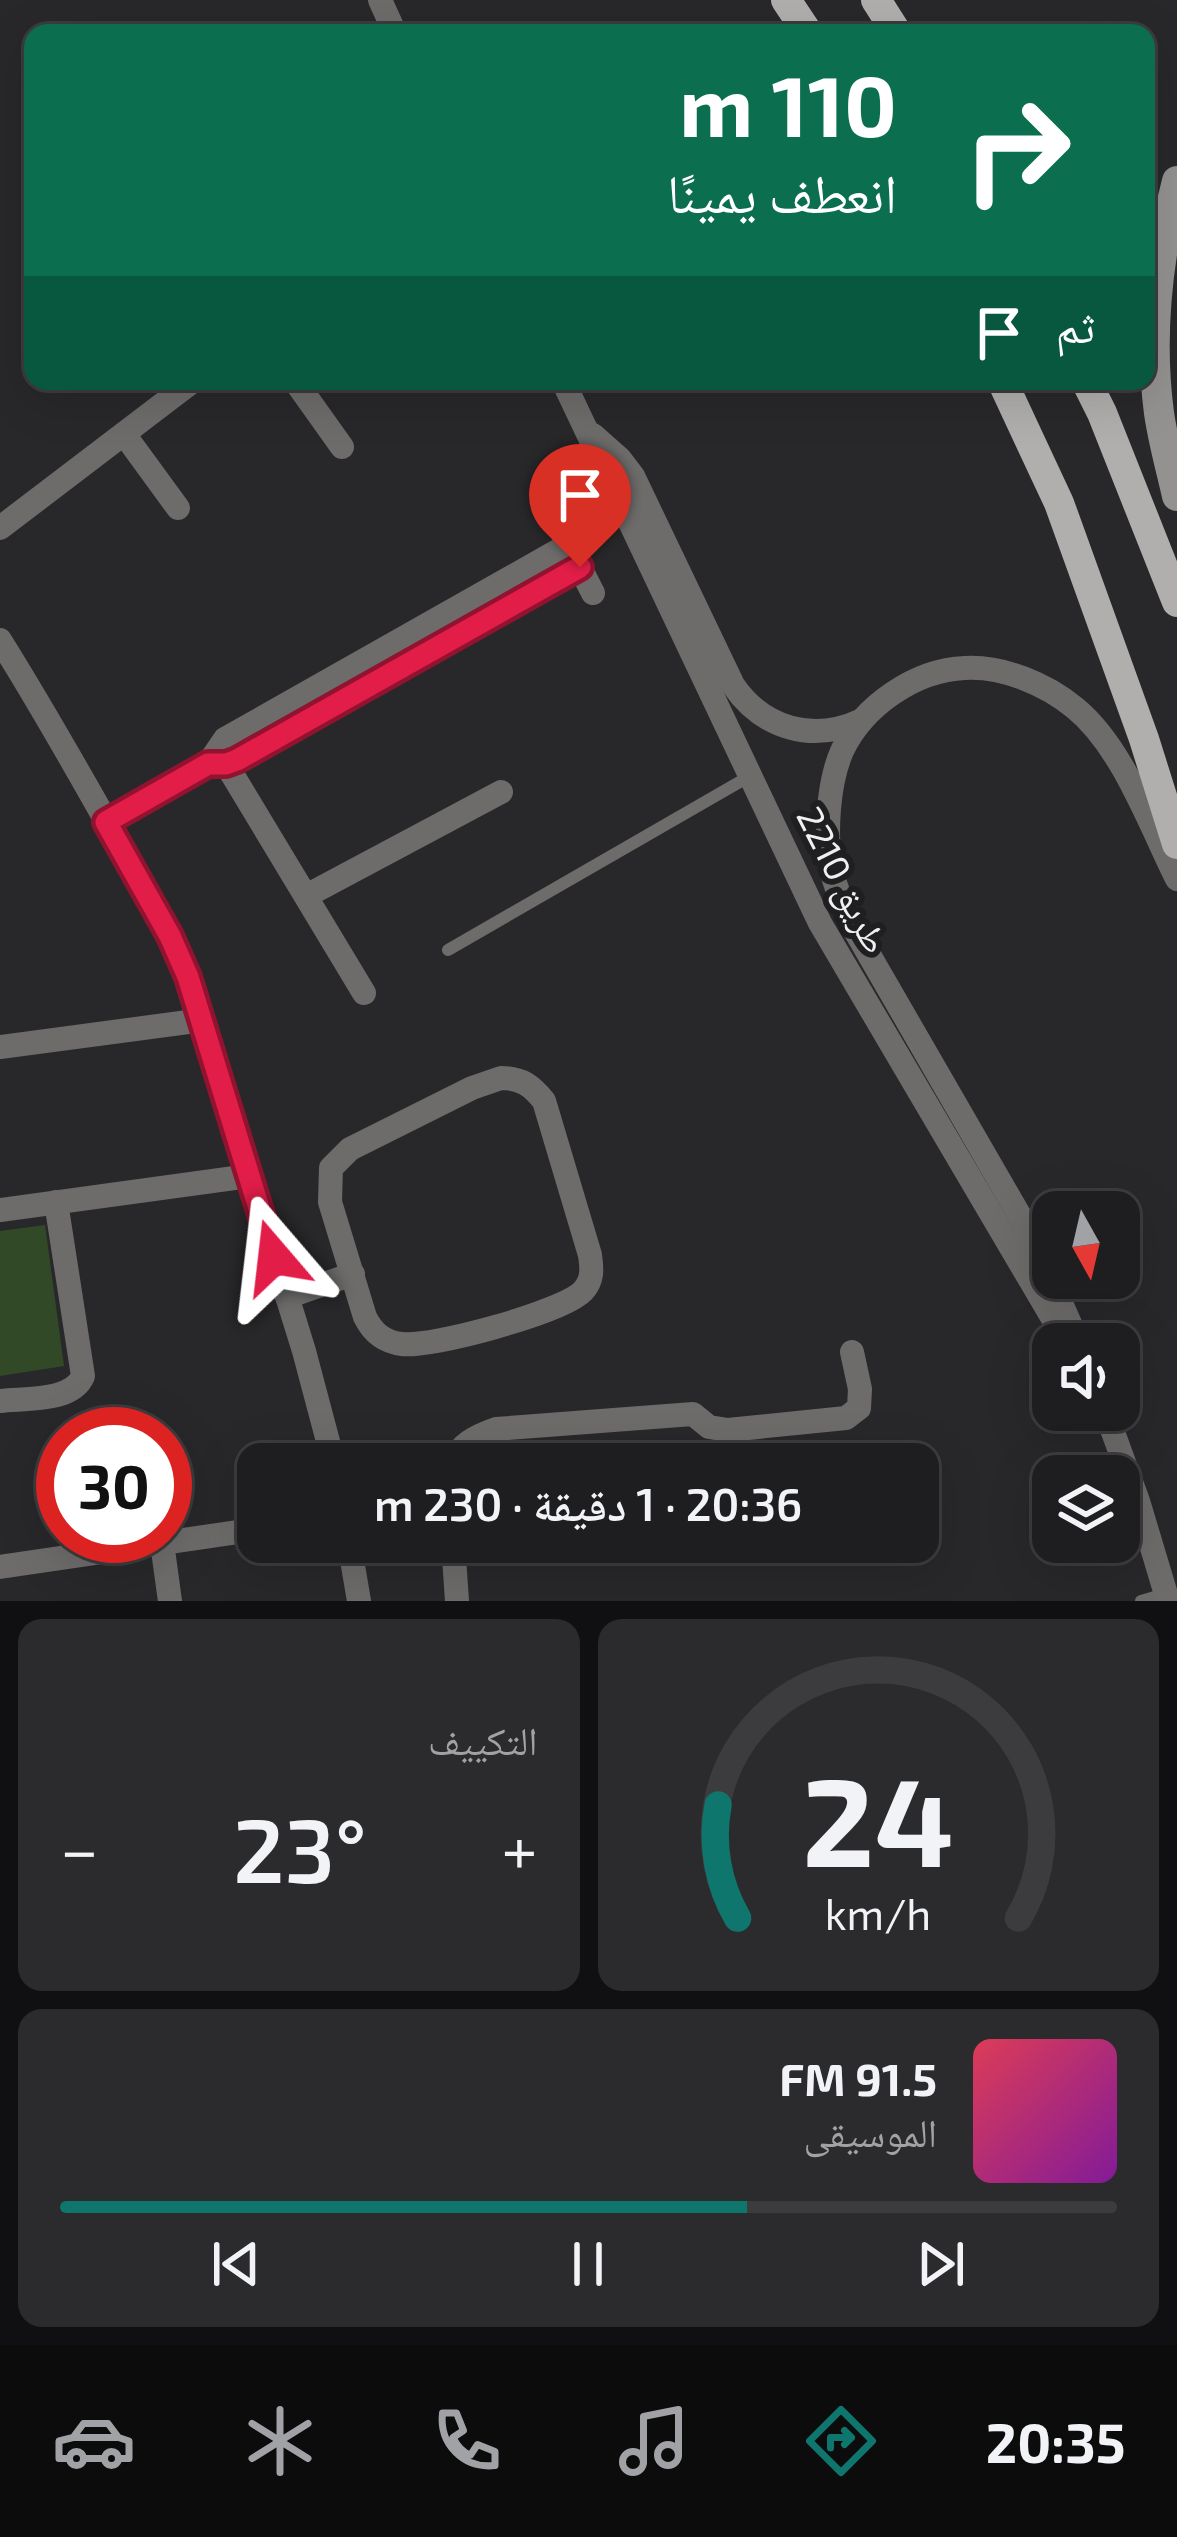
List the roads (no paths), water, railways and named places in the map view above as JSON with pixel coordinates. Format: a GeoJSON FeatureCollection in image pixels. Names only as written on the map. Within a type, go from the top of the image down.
{"type":"FeatureCollection","features":[{"type":"Feature","properties":{"kind":"main road"},"geometry":{"type":"LineString","coordinates":[[1006,390],[1059,503],[1177,844]]}},
{"type":"Feature","properties":{"kind":"main road"},"geometry":{"type":"LineString","coordinates":[[1091,390],[1177,602]]}},
{"type":"Feature","properties":{"kind":"street"},"geometry":{"type":"LineString","coordinates":[[1177,181],[1167,220],[1155,320],[1159,413],[1177,496]]}},
{"type":"Feature","properties":{"kind":"street"},"geometry":{"type":"LineString","coordinates":[[0,528],[181,390]]}},
{"type":"Feature","properties":{"kind":"street"},"geometry":{"type":"LineString","coordinates":[[302,390],[342,446]]}},
{"type":"Feature","properties":{"kind":"street","name":"طريق 2210"},"geometry":{"type":"LineString","coordinates":[[567,390],[820,923],[1056,1323]]}},
{"type":"Feature","properties":{"kind":"street","name":"طريق 2210"},"geometry":{"type":"LineString","coordinates":[[586,430],[633,476],[742,698],[768,719],[799,730],[831,730],[862,720]]}},
{"type":"Feature","properties":{"kind":"street"},"geometry":{"type":"LineString","coordinates":[[124,434],[178,508]]}},
{"type":"Feature","properties":{"kind":"street"},"geometry":{"type":"LineString","coordinates":[[544,497],[593,593]]}},
{"type":"Feature","properties":{"kind":"street"},"geometry":{"type":"LineString","coordinates":[[106,822],[218,764],[225,739],[321,699],[574,556]]}},
{"type":"Feature","properties":{"kind":"street"},"geometry":{"type":"LineString","coordinates":[[0,640],[170,936],[203,1020],[328,1443]]}},
{"type":"Feature","properties":{"kind":"street","name":"طريق 2210"},"geometry":{"type":"LineString","coordinates":[[1070,1323],[1032,1238],[849,920],[831,870],[828,811],[841,752],[862,720],[892,694],[926,676],[965,668],[1022,678],[1073,706],[1113,750],[1177,879]]}},
{"type":"Feature","properties":{"kind":"street"},"geometry":{"type":"LineString","coordinates":[[218,764],[364,993]]}},
{"type":"Feature","properties":{"kind":"street"},"geometry":{"type":"LineString","coordinates":[[305,896],[501,792]]}},
{"type":"Feature","properties":{"kind":"street"},"geometry":{"type":"LineString","coordinates":[[0,1048],[203,1020]]}},
{"type":"Feature","properties":{"kind":"street"},"geometry":{"type":"LineString","coordinates":[[514,1078],[531,1085],[544,1101],[590,1256],[588,1286],[572,1301],[552,1309],[437,1342],[405,1345],[384,1340],[371,1329],[353,1274],[329,1202],[332,1168],[342,1156],[488,1082],[514,1078]]}},
{"type":"Feature","properties":{"kind":"street"},"geometry":{"type":"LineString","coordinates":[[0,1210],[249,1176]]}},
{"type":"Feature","properties":{"kind":"street"},"geometry":{"type":"LineString","coordinates":[[0,1401],[72,1391],[83,1376],[56,1202]]}},
{"type":"Feature","properties":{"kind":"street"},"geometry":{"type":"LineString","coordinates":[[287,1298],[353,1274]]}},
{"type":"Feature","properties":{"kind":"street"},"geometry":{"type":"LineString","coordinates":[[468,1443],[496,1429],[693,1414],[709,1426],[728,1430],[846,1418],[859,1408],[853,1352]]}},
{"type":"Feature","properties":{"kind":"street"},"geometry":{"type":"LineString","coordinates":[[1113,1431],[1167,1598]]}},
{"type":"Feature","properties":{"kind":"street"},"geometry":{"type":"LineString","coordinates":[[192,1539],[237,1532]]}},
{"type":"Feature","properties":{"kind":"street"},"geometry":{"type":"LineString","coordinates":[[0,1567],[36,1562]]}},
{"type":"Feature","properties":{"kind":"street"},"geometry":{"type":"LineString","coordinates":[[165,1563],[170,1601]]}},
{"type":"Feature","properties":{"kind":"street"},"geometry":{"type":"LineString","coordinates":[[352,1563],[358,1601]]}},
{"type":"Feature","properties":{"kind":"street"},"geometry":{"type":"LineString","coordinates":[[455,1563],[458,1601]]}},
{"type":"Feature","properties":{"kind":"lane"},"geometry":{"type":"LineString","coordinates":[[448,950],[751,776]]}},
{"type":"Feature","properties":{"kind":"lane"},"geometry":{"type":"LineString","coordinates":[[1141,1601],[1167,1598]]}}]}
